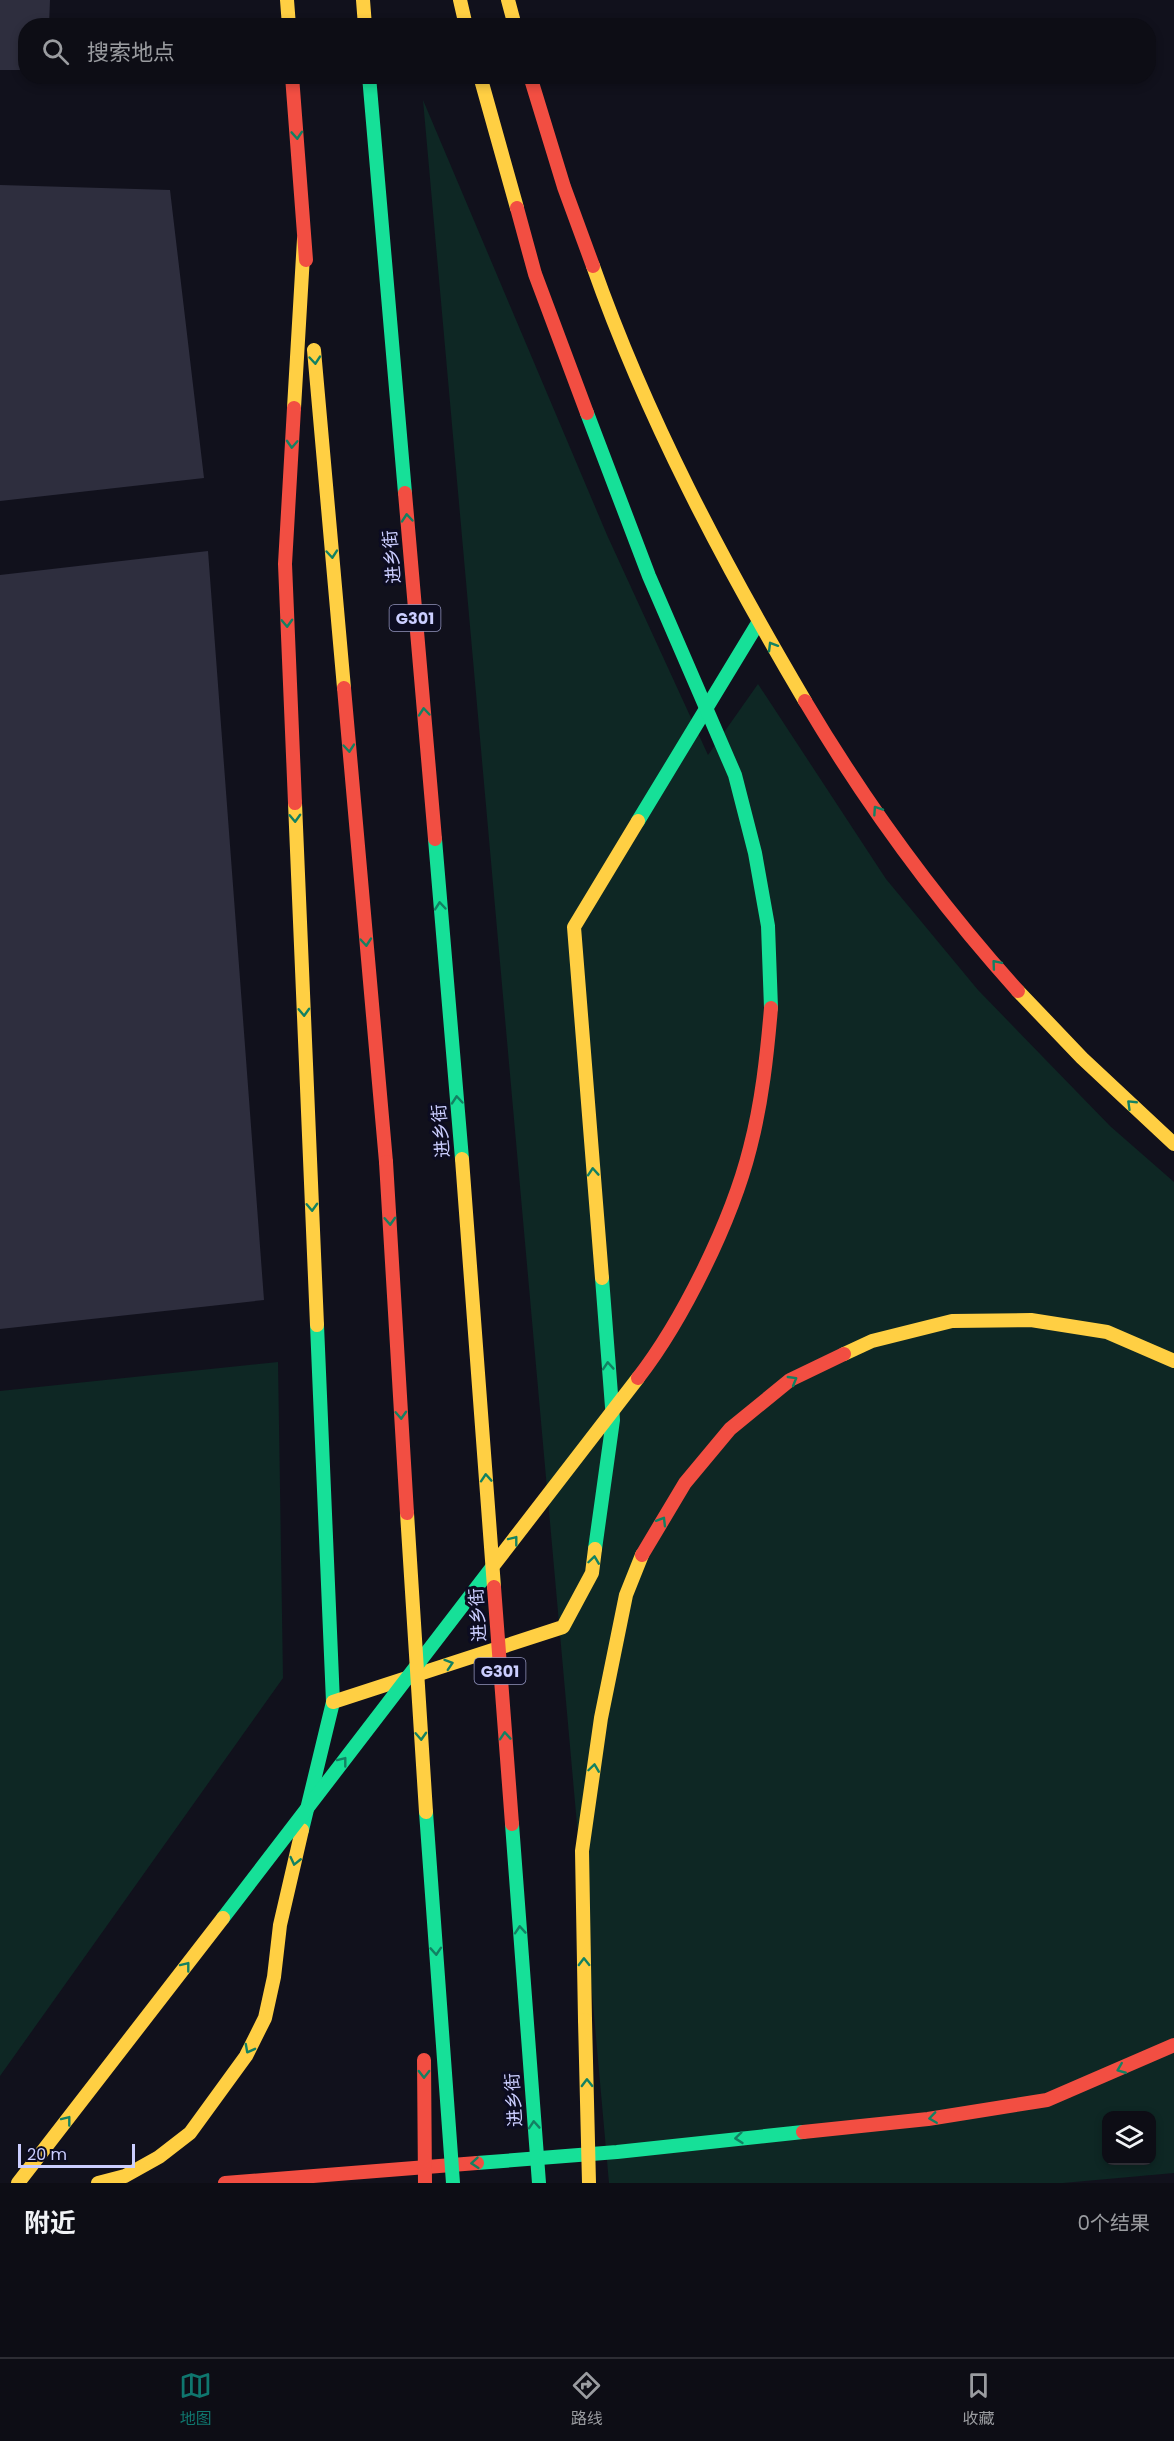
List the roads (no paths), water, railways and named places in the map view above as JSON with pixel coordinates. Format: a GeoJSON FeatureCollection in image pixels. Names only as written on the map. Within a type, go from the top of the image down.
{"type":"FeatureCollection","features":[{"type":"Feature","properties":{"kind":"highway"},"geometry":{"type":"LineString","coordinates":[[287,0],[288,18]]}},
{"type":"Feature","properties":{"kind":"highway"},"geometry":{"type":"LineString","coordinates":[[363,0],[364,18]]}},
{"type":"Feature","properties":{"kind":"highway"},"geometry":{"type":"LineString","coordinates":[[460,0],[464,18]]}},
{"type":"Feature","properties":{"kind":"highway"},"geometry":{"type":"LineString","coordinates":[[508,0],[513,18]]}},
{"type":"Feature","properties":{"kind":"highway"},"geometry":{"type":"LineString","coordinates":[[293,84],[304,239],[386,1162],[424,1785],[453,2183]]}},
{"type":"Feature","properties":{"kind":"highway","name":"进乡街"},"geometry":{"type":"LineString","coordinates":[[370,84],[462,1159],[539,2183]]}},
{"type":"Feature","properties":{"kind":"highway"},"geometry":{"type":"LineString","coordinates":[[18,2183],[646,1368],[689,1297],[722,1229],[750,1150],[765,1078],[772,995],[768,926],[755,853],[735,775],[649,576],[535,274],[482,84]]}},
{"type":"Feature","properties":{"kind":"highway"},"geometry":{"type":"LineString","coordinates":[[532,84],[563,188],[598,287],[636,378],[691,494],[758,623],[815,717],[879,814],[944,903],[1008,978],[1080,1055],[1174,1144]]}},
{"type":"Feature","properties":{"kind":"highway"},"geometry":{"type":"LineString","coordinates":[[98,2183],[125,2176],[159,2157],[190,2133],[240,2065],[265,2018],[274,1977],[280,1925],[333,1702],[285,564],[304,239]]}},
{"type":"Feature","properties":{"kind":"highway"},"geometry":{"type":"LineString","coordinates":[[333,1702],[563,1627],[592,1573],[613,1420],[574,927],[758,623]]}},
{"type":"Feature","properties":{"kind":"highway"},"geometry":{"type":"LineString","coordinates":[[589,2183],[582,1874],[584,1840],[601,1718],[626,1594],[645,1549],[685,1483],[730,1429],[790,1380],[872,1341],[952,1321],[1031,1320],[1107,1332],[1174,1361]]}},
{"type":"Feature","properties":{"kind":"highway"},"geometry":{"type":"LineString","coordinates":[[424,1785],[424,1984]]}},
{"type":"Feature","properties":{"kind":"highway"},"geometry":{"type":"LineString","coordinates":[[424,2042],[424,2183]]}},
{"type":"Feature","properties":{"kind":"highway"},"geometry":{"type":"LineString","coordinates":[[225,2183],[617,2152],[928,2119],[1047,2100],[1174,2045]]}}]}
